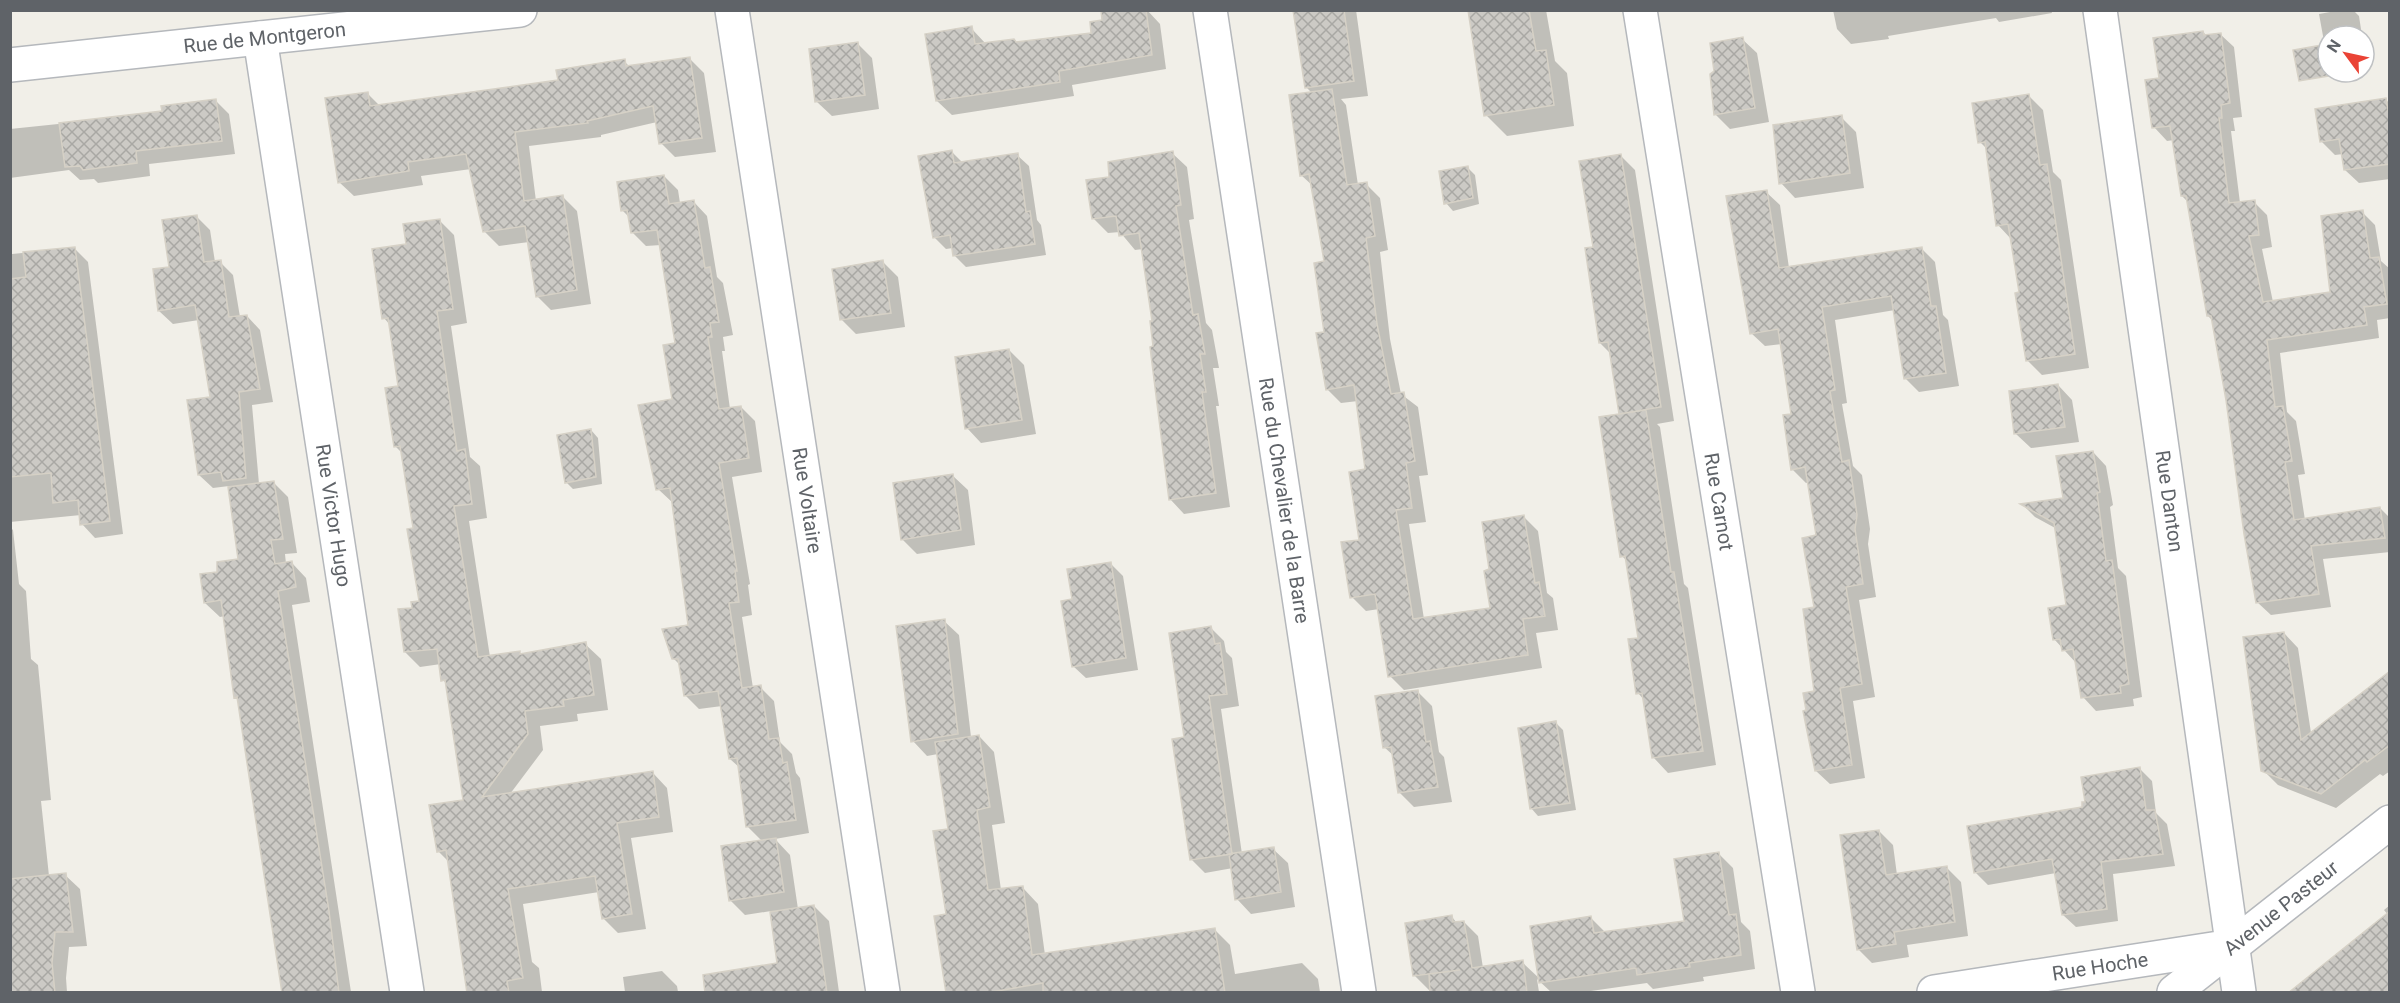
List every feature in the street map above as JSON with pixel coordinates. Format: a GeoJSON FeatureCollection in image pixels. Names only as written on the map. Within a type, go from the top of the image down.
{"type":"FeatureCollection","features":[{"type":"Feature","properties":{"kind":"street","name":"Rue de Montgeron"},"geometry":{"type":"LineString","coordinates":[[10,65],[520,10]]}},
{"type":"Feature","properties":{"kind":"street","name":"Rue Voltaire"},"geometry":{"type":"LineString","coordinates":[[732,10],[883,993]]}},
{"type":"Feature","properties":{"kind":"street","name":"Rue du Chevalier de la Barre"},"geometry":{"type":"LineString","coordinates":[[1210,10],[1359,993]]}},
{"type":"Feature","properties":{"kind":"street","name":"Rue Carnot"},"geometry":{"type":"LineString","coordinates":[[1640,10],[1798,993]]}},
{"type":"Feature","properties":{"kind":"street","name":"Rue Danton"},"geometry":{"type":"LineString","coordinates":[[2100,10],[2239,993]]}},
{"type":"Feature","properties":{"kind":"street","name":"Rue Victor Hugo"},"geometry":{"type":"LineString","coordinates":[[260,38],[407,993]]}},
{"type":"Feature","properties":{"kind":"street","name":"Avenue Pasteur"},"geometry":{"type":"LineString","coordinates":[[2174,993],[2390,822]]}},
{"type":"Feature","properties":{"kind":"street","name":"Rue Hoche"},"geometry":{"type":"LineString","coordinates":[[1934,993],[2232,946]]}},
{"type":"Feature","properties":{"kind":"building"},"geometry":{"type":"Polygon","coordinates":[[[1101,10],[1146,10],[1152,55],[1059,71],[1060,82],[936,101],[925,34],[972,26],[975,44],[1014,39],[1016,42],[1091,33],[1090,22],[1102,20],[1101,10]]]}},
{"type":"Feature","properties":{"kind":"building"},"geometry":{"type":"Polygon","coordinates":[[[1293,10],[1344,10],[1354,81],[1305,88],[1293,10]]]}},
{"type":"Feature","properties":{"kind":"building"},"geometry":{"type":"Polygon","coordinates":[[[1468,10],[1529,10],[1536,51],[1546,50],[1554,105],[1484,116],[1468,10]]]}},
{"type":"Feature","properties":{"kind":"building"},"geometry":{"type":"Polygon","coordinates":[[[2203,31],[2204,35],[2221,33],[2230,103],[2221,105],[2222,118],[2219,118],[2229,203],[2255,200],[2259,235],[2249,236],[2263,302],[2330,292],[2321,216],[2363,210],[2370,258],[2379,257],[2387,304],[2364,307],[2367,325],[2267,340],[2275,407],[2283,406],[2292,461],[2285,462],[2294,520],[2380,507],[2385,538],[2311,546],[2319,594],[2256,603],[2226,400],[2211,316],[2207,316],[2186,196],[2181,196],[2170,126],[2152,128],[2145,80],[2159,78],[2153,38],[2203,31]]]}},
{"type":"Feature","properties":{"kind":"building"},"geometry":{"type":"Polygon","coordinates":[[[1743,37],[1755,108],[1714,115],[1710,74],[1714,71],[1710,43],[1743,37]]]}},
{"type":"Feature","properties":{"kind":"building"},"geometry":{"type":"Polygon","coordinates":[[[858,42],[865,95],[815,102],[809,49],[858,42]]]}},
{"type":"Feature","properties":{"kind":"building"},"geometry":{"type":"Polygon","coordinates":[[[2316,46],[2316,78],[2299,81],[2293,50],[2316,46]]]}},
{"type":"Feature","properties":{"kind":"building"},"geometry":{"type":"Polygon","coordinates":[[[690,57],[702,138],[659,144],[653,106],[587,121],[588,123],[515,132],[524,201],[563,195],[577,290],[536,297],[525,226],[483,232],[466,154],[408,162],[409,171],[338,183],[325,98],[368,92],[370,106],[558,80],[556,70],[625,59],[626,66],[690,57]]]}},
{"type":"Feature","properties":{"kind":"building"},"geometry":{"type":"Polygon","coordinates":[[[1332,89],[1347,185],[1367,182],[1375,236],[1366,238],[1377,324],[1391,394],[1404,392],[1415,461],[1406,463],[1412,508],[1396,510],[1413,619],[1490,608],[1484,571],[1489,569],[1482,522],[1524,515],[1535,583],[1539,582],[1545,616],[1523,619],[1528,655],[1388,677],[1375,594],[1350,598],[1341,542],[1359,540],[1349,472],[1365,469],[1354,385],[1326,390],[1316,333],[1324,332],[1314,263],[1324,261],[1309,174],[1300,176],[1289,95],[1332,89]]]}},
{"type":"Feature","properties":{"kind":"building"},"geometry":{"type":"Polygon","coordinates":[[[2029,94],[2040,165],[2047,164],[2075,354],[2026,361],[2015,293],[2019,292],[2008,224],[1996,226],[1985,142],[1978,143],[1972,103],[2029,94]]]}},
{"type":"Feature","properties":{"kind":"building"},"geometry":{"type":"Polygon","coordinates":[[[2386,98],[2390,121],[2390,164],[2344,170],[2339,139],[2320,142],[2315,109],[2386,98]]]}},
{"type":"Feature","properties":{"kind":"building"},"geometry":{"type":"Polygon","coordinates":[[[216,99],[222,141],[136,151],[137,163],[83,170],[80,166],[65,167],[59,123],[162,111],[161,106],[216,99]]]}},
{"type":"Feature","properties":{"kind":"building"},"geometry":{"type":"Polygon","coordinates":[[[1842,115],[1850,173],[1779,184],[1773,125],[1842,115]]]}},
{"type":"Feature","properties":{"kind":"building"},"geometry":{"type":"Polygon","coordinates":[[[952,150],[954,163],[1018,153],[1026,212],[1030,211],[1035,244],[953,256],[950,235],[933,238],[918,156],[952,150]]]}},
{"type":"Feature","properties":{"kind":"building"},"geometry":{"type":"Polygon","coordinates":[[[1173,151],[1181,205],[1176,206],[1193,315],[1198,314],[1205,354],[1200,354],[1206,392],[1202,392],[1216,493],[1169,500],[1150,347],[1153,346],[1150,321],[1152,321],[1139,233],[1119,236],[1116,216],[1092,219],[1086,180],[1109,177],[1108,162],[1173,151]]]}},
{"type":"Feature","properties":{"kind":"building"},"geometry":{"type":"Polygon","coordinates":[[[1621,154],[1661,407],[1619,414],[1608,342],[1599,343],[1585,248],[1593,247],[1579,161],[1621,154]]]}},
{"type":"Feature","properties":{"kind":"building"},"geometry":{"type":"Polygon","coordinates":[[[1468,166],[1473,198],[1444,204],[1439,171],[1468,166]]]}},
{"type":"Feature","properties":{"kind":"building"},"geometry":{"type":"Polygon","coordinates":[[[664,175],[669,204],[694,200],[705,268],[710,267],[719,322],[710,323],[712,337],[708,337],[719,409],[741,406],[749,458],[719,463],[737,571],[735,571],[739,602],[729,603],[742,688],[761,685],[769,739],[779,738],[783,763],[787,762],[796,820],[746,827],[737,758],[729,759],[718,691],[684,696],[678,659],[672,659],[662,629],[688,625],[670,488],[656,490],[638,405],[672,399],[663,345],[675,343],[657,230],[631,233],[627,210],[621,211],[617,182],[664,175]]]}},
{"type":"Feature","properties":{"kind":"building"},"geometry":{"type":"Polygon","coordinates":[[[1767,190],[1779,268],[1922,247],[1931,306],[1936,306],[1946,373],[1904,379],[1891,296],[1822,307],[1835,390],[1830,391],[1842,462],[1849,460],[1857,515],[1855,529],[1863,584],[1846,587],[1862,684],[1840,688],[1852,765],[1815,771],[1803,711],[1806,710],[1803,693],[1814,691],[1803,609],[1814,607],[1802,538],[1816,535],[1805,467],[1791,470],[1783,415],[1791,414],[1778,329],[1750,334],[1726,196],[1767,190]]]}},
{"type":"Feature","properties":{"kind":"building"},"geometry":{"type":"Polygon","coordinates":[[[197,215],[204,262],[221,260],[229,317],[247,315],[260,389],[239,392],[246,478],[223,481],[221,472],[198,475],[187,400],[210,397],[195,305],[158,311],[153,269],[169,267],[162,220],[197,215]]]}},
{"type":"Feature","properties":{"kind":"building"},"geometry":{"type":"Polygon","coordinates":[[[440,219],[453,309],[437,311],[457,451],[465,449],[472,504],[454,506],[478,657],[520,651],[520,654],[586,642],[594,695],[563,700],[564,706],[525,711],[528,734],[482,797],[653,771],[659,817],[617,823],[632,914],[602,919],[595,876],[508,889],[523,978],[507,981],[509,993],[467,993],[446,850],[437,852],[429,805],[463,800],[445,680],[441,681],[437,649],[404,652],[398,609],[412,608],[411,602],[419,601],[407,529],[413,528],[400,446],[394,447],[385,388],[398,386],[388,318],[382,319],[372,249],[406,244],[403,224],[440,219]]]}},
{"type":"Feature","properties":{"kind":"building"},"geometry":{"type":"Polygon","coordinates":[[[75,247],[110,521],[80,525],[78,500],[53,503],[51,473],[10,477],[10,279],[26,277],[23,252],[75,247]]]}},
{"type":"Feature","properties":{"kind":"building"},"geometry":{"type":"Polygon","coordinates":[[[883,260],[891,313],[840,320],[832,269],[883,260]]]}},
{"type":"Feature","properties":{"kind":"building"},"geometry":{"type":"Polygon","coordinates":[[[1009,349],[1022,420],[965,429],[955,357],[1009,349]]]}},
{"type":"Feature","properties":{"kind":"building"},"geometry":{"type":"Polygon","coordinates":[[[2058,384],[2065,427],[2014,434],[2009,391],[2058,384]]]}},
{"type":"Feature","properties":{"kind":"building"},"geometry":{"type":"Polygon","coordinates":[[[1646,410],[1671,572],[1674,572],[1703,751],[1652,758],[1642,693],[1636,694],[1628,639],[1638,638],[1625,556],[1620,557],[1599,417],[1646,410]]]}},
{"type":"Feature","properties":{"kind":"building"},"geometry":{"type":"Polygon","coordinates":[[[591,429],[596,477],[565,483],[557,435],[591,429]]]}},
{"type":"Feature","properties":{"kind":"building"},"geometry":{"type":"Polygon","coordinates":[[[2093,451],[2100,492],[2097,493],[2106,561],[2112,560],[2129,684],[2120,686],[2121,693],[2081,698],[2073,649],[2062,651],[2060,639],[2053,640],[2048,608],[2066,605],[2054,523],[2020,504],[2063,498],[2056,456],[2093,451]]]}},
{"type":"Feature","properties":{"kind":"building"},"geometry":{"type":"Polygon","coordinates":[[[953,474],[961,530],[901,540],[893,483],[953,474]]]}},
{"type":"Feature","properties":{"kind":"building"},"geometry":{"type":"Polygon","coordinates":[[[274,481],[283,539],[271,540],[275,564],[292,561],[296,587],[278,591],[329,911],[339,993],[282,993],[237,697],[234,698],[221,600],[204,603],[200,574],[217,572],[217,562],[238,559],[228,487],[274,481]]]}},
{"type":"Feature","properties":{"kind":"building"},"geometry":{"type":"Polygon","coordinates":[[[1111,562],[1126,658],[1072,667],[1061,601],[1072,599],[1067,569],[1111,562]]]}},
{"type":"Feature","properties":{"kind":"building"},"geometry":{"type":"Polygon","coordinates":[[[945,619],[958,734],[911,742],[896,626],[945,619]]]}},
{"type":"Feature","properties":{"kind":"building"},"geometry":{"type":"Polygon","coordinates":[[[1211,626],[1215,644],[1220,643],[1227,694],[1209,696],[1232,854],[1190,860],[1172,739],[1184,737],[1169,633],[1211,626]]]}},
{"type":"Feature","properties":{"kind":"building"},"geometry":{"type":"Polygon","coordinates":[[[2284,632],[2301,740],[2390,671],[2390,745],[2367,762],[2365,760],[2321,794],[2261,771],[2243,637],[2284,632]]]}},
{"type":"Feature","properties":{"kind":"building"},"geometry":{"type":"Polygon","coordinates":[[[1418,690],[1426,742],[1430,741],[1438,787],[1398,793],[1391,747],[1383,748],[1375,696],[1418,690]]]}},
{"type":"Feature","properties":{"kind":"building"},"geometry":{"type":"Polygon","coordinates":[[[1556,721],[1570,803],[1530,809],[1518,728],[1556,721]]]}},
{"type":"Feature","properties":{"kind":"building"},"geometry":{"type":"Polygon","coordinates":[[[979,735],[990,807],[977,810],[988,890],[1023,886],[1032,955],[1215,928],[1225,993],[1043,993],[1043,983],[986,993],[946,993],[934,916],[946,914],[933,831],[948,829],[935,742],[979,735]]]}},
{"type":"Feature","properties":{"kind":"building"},"geometry":{"type":"Polygon","coordinates":[[[2140,767],[2146,810],[2155,810],[2163,854],[2101,862],[2107,909],[2062,915],[2052,859],[1974,873],[1967,826],[2082,807],[2082,802],[2085,802],[2081,777],[2140,767]]]}},
{"type":"Feature","properties":{"kind":"building"},"geometry":{"type":"Polygon","coordinates":[[[1879,830],[1886,875],[1947,866],[1955,922],[1894,932],[1896,944],[1857,950],[1840,835],[1879,830]]]}},
{"type":"Feature","properties":{"kind":"building"},"geometry":{"type":"Polygon","coordinates":[[[776,838],[784,892],[729,901],[721,846],[776,838]]]}},
{"type":"Feature","properties":{"kind":"building"},"geometry":{"type":"Polygon","coordinates":[[[1274,847],[1281,892],[1235,900],[1229,854],[1274,847]]]}},
{"type":"Feature","properties":{"kind":"building"},"geometry":{"type":"Polygon","coordinates":[[[1719,852],[1729,915],[1736,914],[1741,955],[1689,963],[1690,967],[1637,975],[1636,968],[1539,983],[1530,926],[1591,916],[1594,933],[1684,921],[1674,859],[1719,852]]]}},
{"type":"Feature","properties":{"kind":"building"},"geometry":{"type":"Polygon","coordinates":[[[66,873],[73,932],[55,932],[52,963],[55,993],[10,993],[10,879],[66,873]]]}},
{"type":"Feature","properties":{"kind":"building"},"geometry":{"type":"Polygon","coordinates":[[[814,905],[827,993],[705,993],[703,975],[777,963],[770,912],[814,905]]]}},
{"type":"Feature","properties":{"kind":"building"},"geometry":{"type":"Polygon","coordinates":[[[2390,911],[2390,993],[2288,993],[2390,911]]]}},
{"type":"Feature","properties":{"kind":"building"},"geometry":{"type":"Polygon","coordinates":[[[1452,915],[1453,922],[1464,921],[1472,968],[1523,960],[1527,993],[1430,993],[1429,974],[1460,970],[1413,976],[1405,923],[1452,915]]]}}]}
